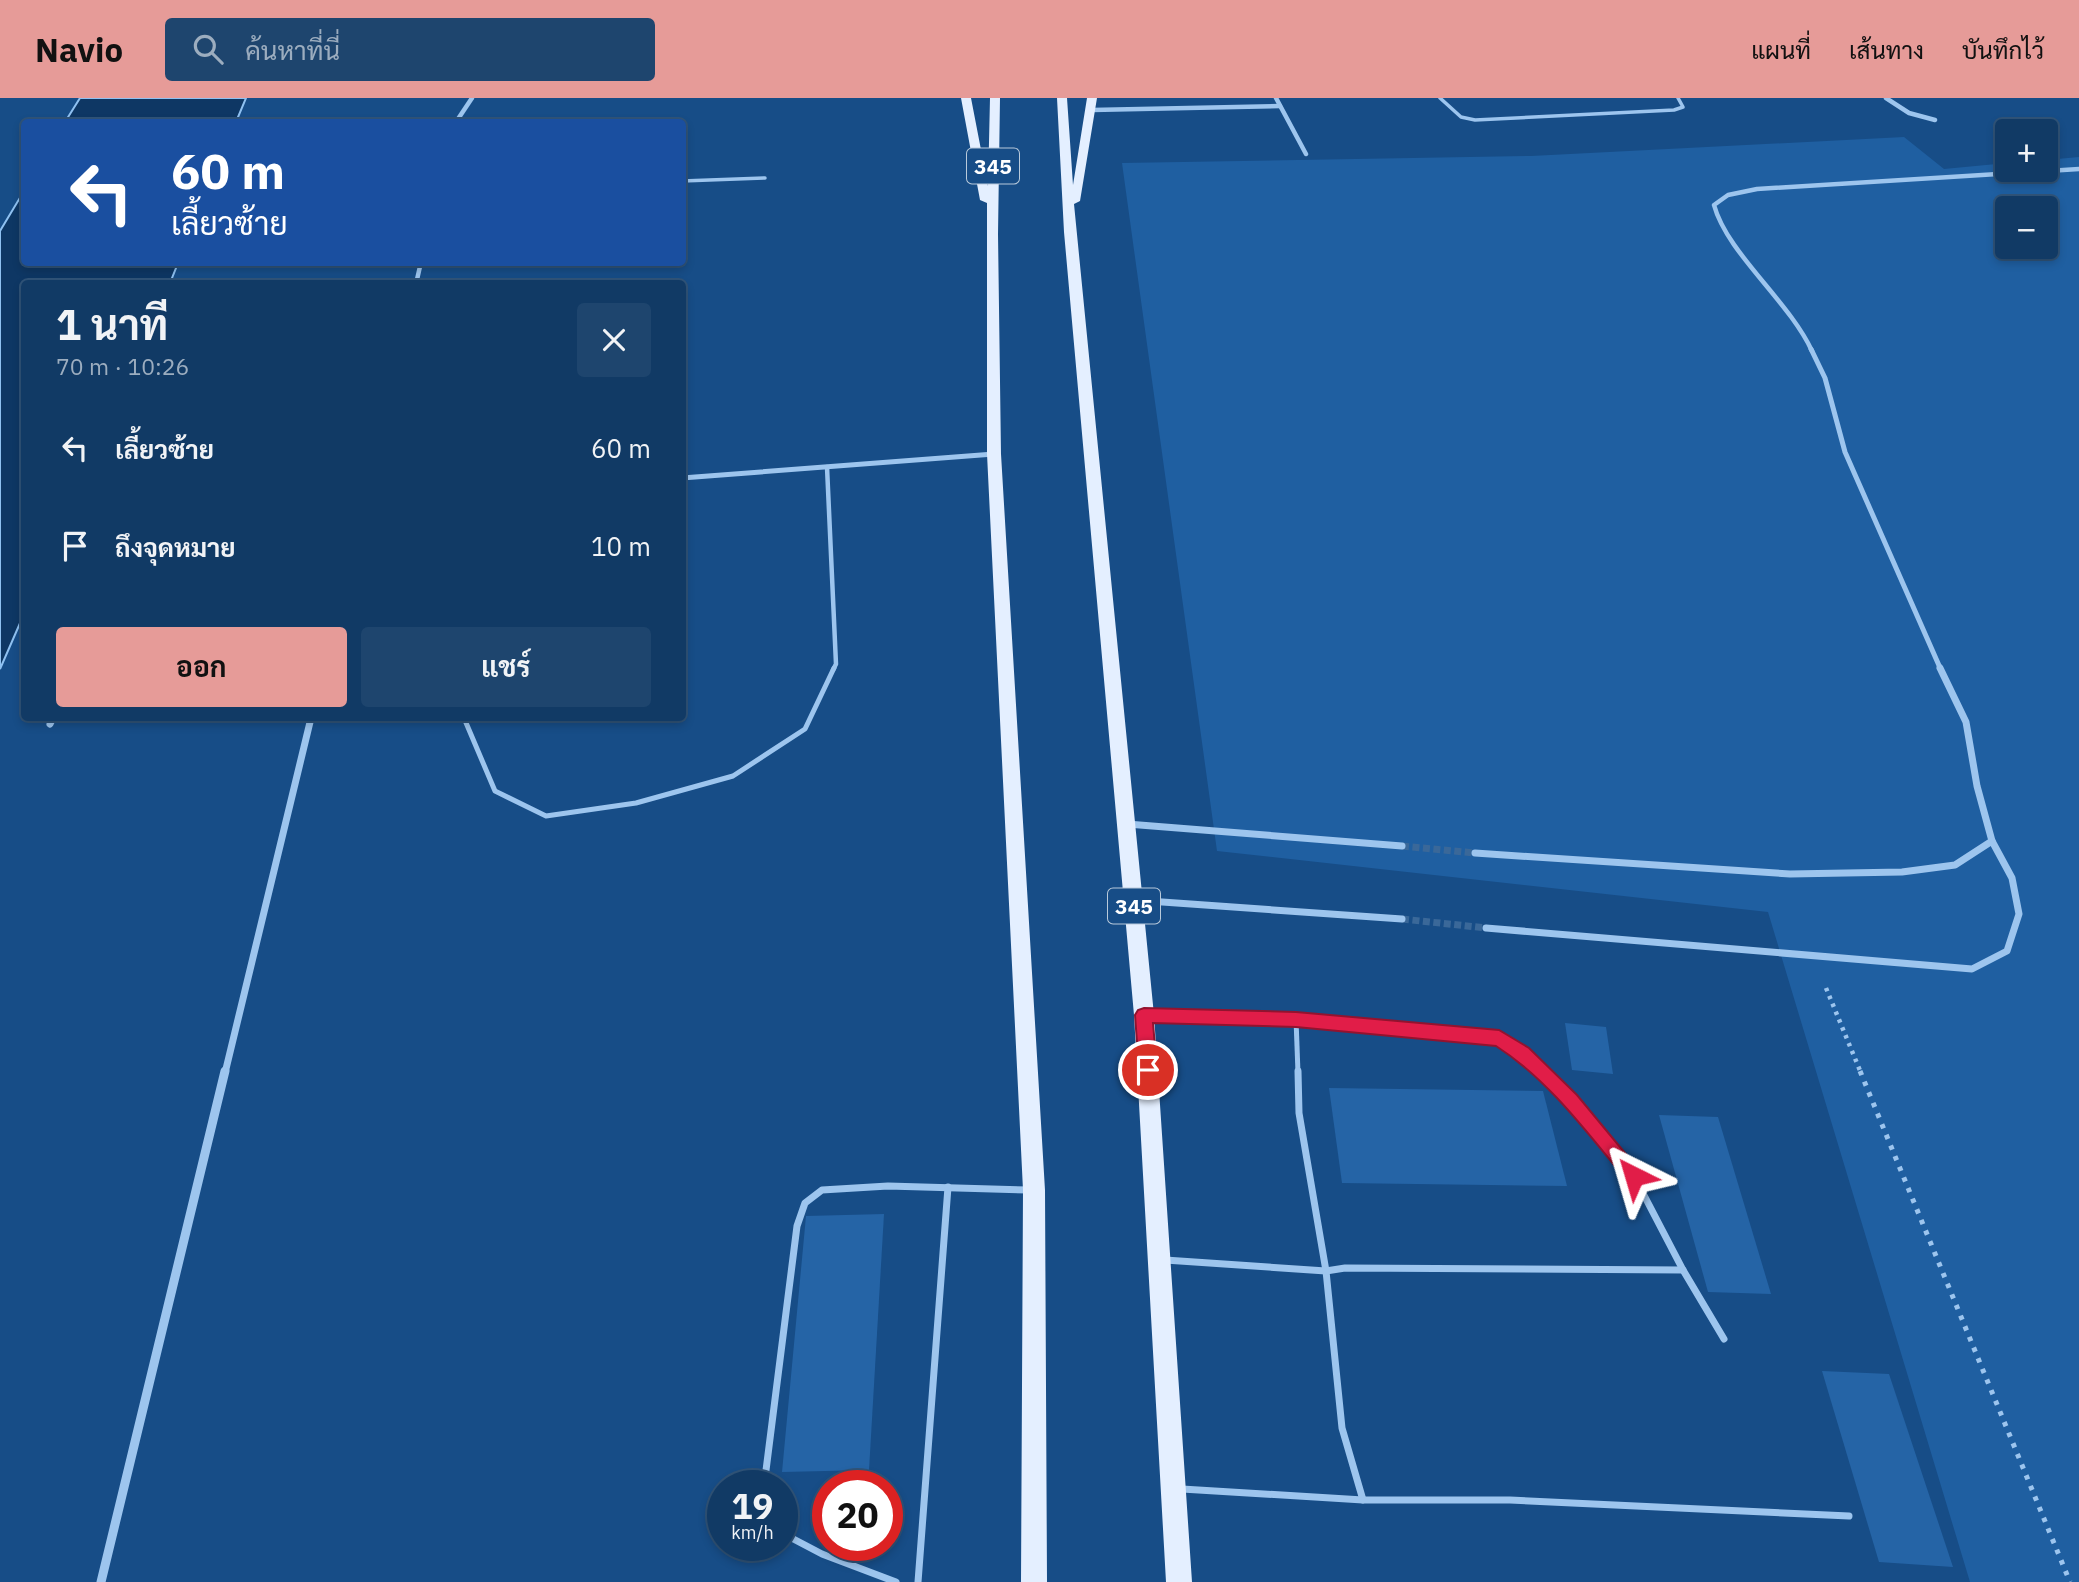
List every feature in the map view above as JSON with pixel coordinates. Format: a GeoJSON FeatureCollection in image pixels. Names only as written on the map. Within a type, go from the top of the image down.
{"type":"FeatureCollection","features":[{"type":"Feature","properties":{"kind":"main road"},"geometry":{"type":"LineString","coordinates":[[966,98],[992,234]]}},
{"type":"Feature","properties":{"kind":"main road","name":"345"},"geometry":{"type":"LineString","coordinates":[[995,98],[992,234],[994,454],[1034,1190],[1034,1582]]}},
{"type":"Feature","properties":{"kind":"main road","name":"345"},"geometry":{"type":"LineString","coordinates":[[1062,98],[1070,232],[1144,1015],[1179,1582]]}},
{"type":"Feature","properties":{"kind":"main road"},"geometry":{"type":"LineString","coordinates":[[1070,232],[1092,98]]}},
{"type":"Feature","properties":{"kind":"street"},"geometry":{"type":"LineString","coordinates":[[458,119],[472,98]]}},
{"type":"Feature","properties":{"kind":"street"},"geometry":{"type":"LineString","coordinates":[[1276,98],[1306,154]]}},
{"type":"Feature","properties":{"kind":"street"},"geometry":{"type":"LineString","coordinates":[[1886,98],[1913,117],[1935,120]]}},
{"type":"Feature","properties":{"kind":"street"},"geometry":{"type":"LineString","coordinates":[[1092,110],[1280,106]]}},
{"type":"Feature","properties":{"kind":"street"},"geometry":{"type":"LineString","coordinates":[[1486,929],[1972,969],[2007,951],[2019,914],[2012,878],[1992,841],[1977,786],[1966,722],[1917,619],[1845,452],[1825,378],[1808,342],[1719,224],[1714,205],[1728,195],[1757,189],[2079,170]]}},
{"type":"Feature","properties":{"kind":"street"},"geometry":{"type":"LineString","coordinates":[[686,478],[994,454]]}},
{"type":"Feature","properties":{"kind":"street"},"geometry":{"type":"LineString","coordinates":[[101,1582],[310,721]]}},
{"type":"Feature","properties":{"kind":"street"},"geometry":{"type":"LineString","coordinates":[[1126,824],[1402,846]]}},
{"type":"Feature","properties":{"kind":"street"},"geometry":{"type":"LineString","coordinates":[[1475,853],[1790,873],[1902,872],[1955,865],[1992,841]]}},
{"type":"Feature","properties":{"kind":"street"},"geometry":{"type":"LineString","coordinates":[[1134,901],[1402,919]]}},
{"type":"Feature","properties":{"kind":"lane"},"geometry":{"type":"LineString","coordinates":[[1440,98],[1461,117],[1475,120],[1674,110],[1683,107],[1678,98]]}},
{"type":"Feature","properties":{"kind":"lane"},"geometry":{"type":"LineString","coordinates":[[686,181],[765,178]]}},
{"type":"Feature","properties":{"kind":"lane"},"geometry":{"type":"LineString","coordinates":[[465,721],[495,791],[547,816],[636,803],[733,776],[805,729],[836,664],[827,467]]}},
{"type":"Feature","properties":{"kind":"lane"},"geometry":{"type":"LineString","coordinates":[[1144,1015],[1296,1019],[1499,1038],[1522,1053],[1571,1101],[1634,1176],[1683,1270],[1724,1339]]}},
{"type":"Feature","properties":{"kind":"lane"},"geometry":{"type":"LineString","coordinates":[[1296,1019],[1299,1113],[1326,1271],[1342,1428],[1363,1500]]}},
{"type":"Feature","properties":{"kind":"lane"},"geometry":{"type":"LineString","coordinates":[[766,1470],[797,1226],[806,1203],[822,1190],[948,1187],[1034,1190]]}},
{"type":"Feature","properties":{"kind":"lane"},"geometry":{"type":"LineString","coordinates":[[918,1582],[948,1187]]}},
{"type":"Feature","properties":{"kind":"lane"},"geometry":{"type":"LineString","coordinates":[[1160,1260],[1326,1271],[1345,1268],[1683,1270]]}},
{"type":"Feature","properties":{"kind":"lane"},"geometry":{"type":"LineString","coordinates":[[1175,1489],[1363,1500],[1510,1500],[1849,1516]]}},
{"type":"Feature","properties":{"kind":"lane"},"geometry":{"type":"LineString","coordinates":[[798,1541],[822,1554],[896,1582]]}},
{"type":"Feature","properties":{"kind":"path"},"geometry":{"type":"LineString","coordinates":[[1814,958],[2070,1582]]}},
{"type":"Feature","properties":{"kind":"shaded area"},"geometry":{"type":"Polygon","coordinates":[[[80,98],[246,98],[237,119],[67,119],[80,98]]]}},
{"type":"Feature","properties":{"kind":"shaded area"},"geometry":{"type":"Polygon","coordinates":[[[1904,137],[1944,169],[1995,164],[1995,182],[2058,182],[2058,159],[2079,157],[2079,1582],[1970,1582],[1768,912],[1217,851],[1122,163],[1531,156],[1904,137]]]}},
{"type":"Feature","properties":{"kind":"shaded area"},"geometry":{"type":"Polygon","coordinates":[[[21,196],[21,266],[177,266],[171,280],[21,280],[21,621],[0,669],[0,231],[21,196]]]}},
{"type":"Feature","properties":{"kind":"building"},"geometry":{"type":"Polygon","coordinates":[[[1565,1023],[1606,1027],[1613,1074],[1572,1070],[1565,1023]]]}},
{"type":"Feature","properties":{"kind":"building"},"geometry":{"type":"Polygon","coordinates":[[[1329,1088],[1543,1091],[1567,1186],[1342,1183],[1329,1088]]]}},
{"type":"Feature","properties":{"kind":"building"},"geometry":{"type":"Polygon","coordinates":[[[1659,1115],[1718,1117],[1771,1294],[1708,1292],[1659,1115]]]}},
{"type":"Feature","properties":{"kind":"building"},"geometry":{"type":"Polygon","coordinates":[[[884,1214],[869,1470],[782,1470],[806,1216],[884,1214]]]}},
{"type":"Feature","properties":{"kind":"building"},"geometry":{"type":"Polygon","coordinates":[[[1822,1371],[1889,1374],[1953,1567],[1879,1562],[1822,1371]]]}},
{"type":"Feature","properties":{"kind":"tunnel"},"geometry":{"type":"LineString","coordinates":[[1402,846],[1475,853]]}},
{"type":"Feature","properties":{"kind":"tunnel"},"geometry":{"type":"LineString","coordinates":[[1402,919],[1486,928]]}},
{"type":"Feature","properties":{"kind":"route"},"geometry":{"type":"LineString","coordinates":[[1148,1070],[1144,1015],[1296,1019],[1499,1038],[1522,1053],[1571,1101],[1634,1176]]}}]}
